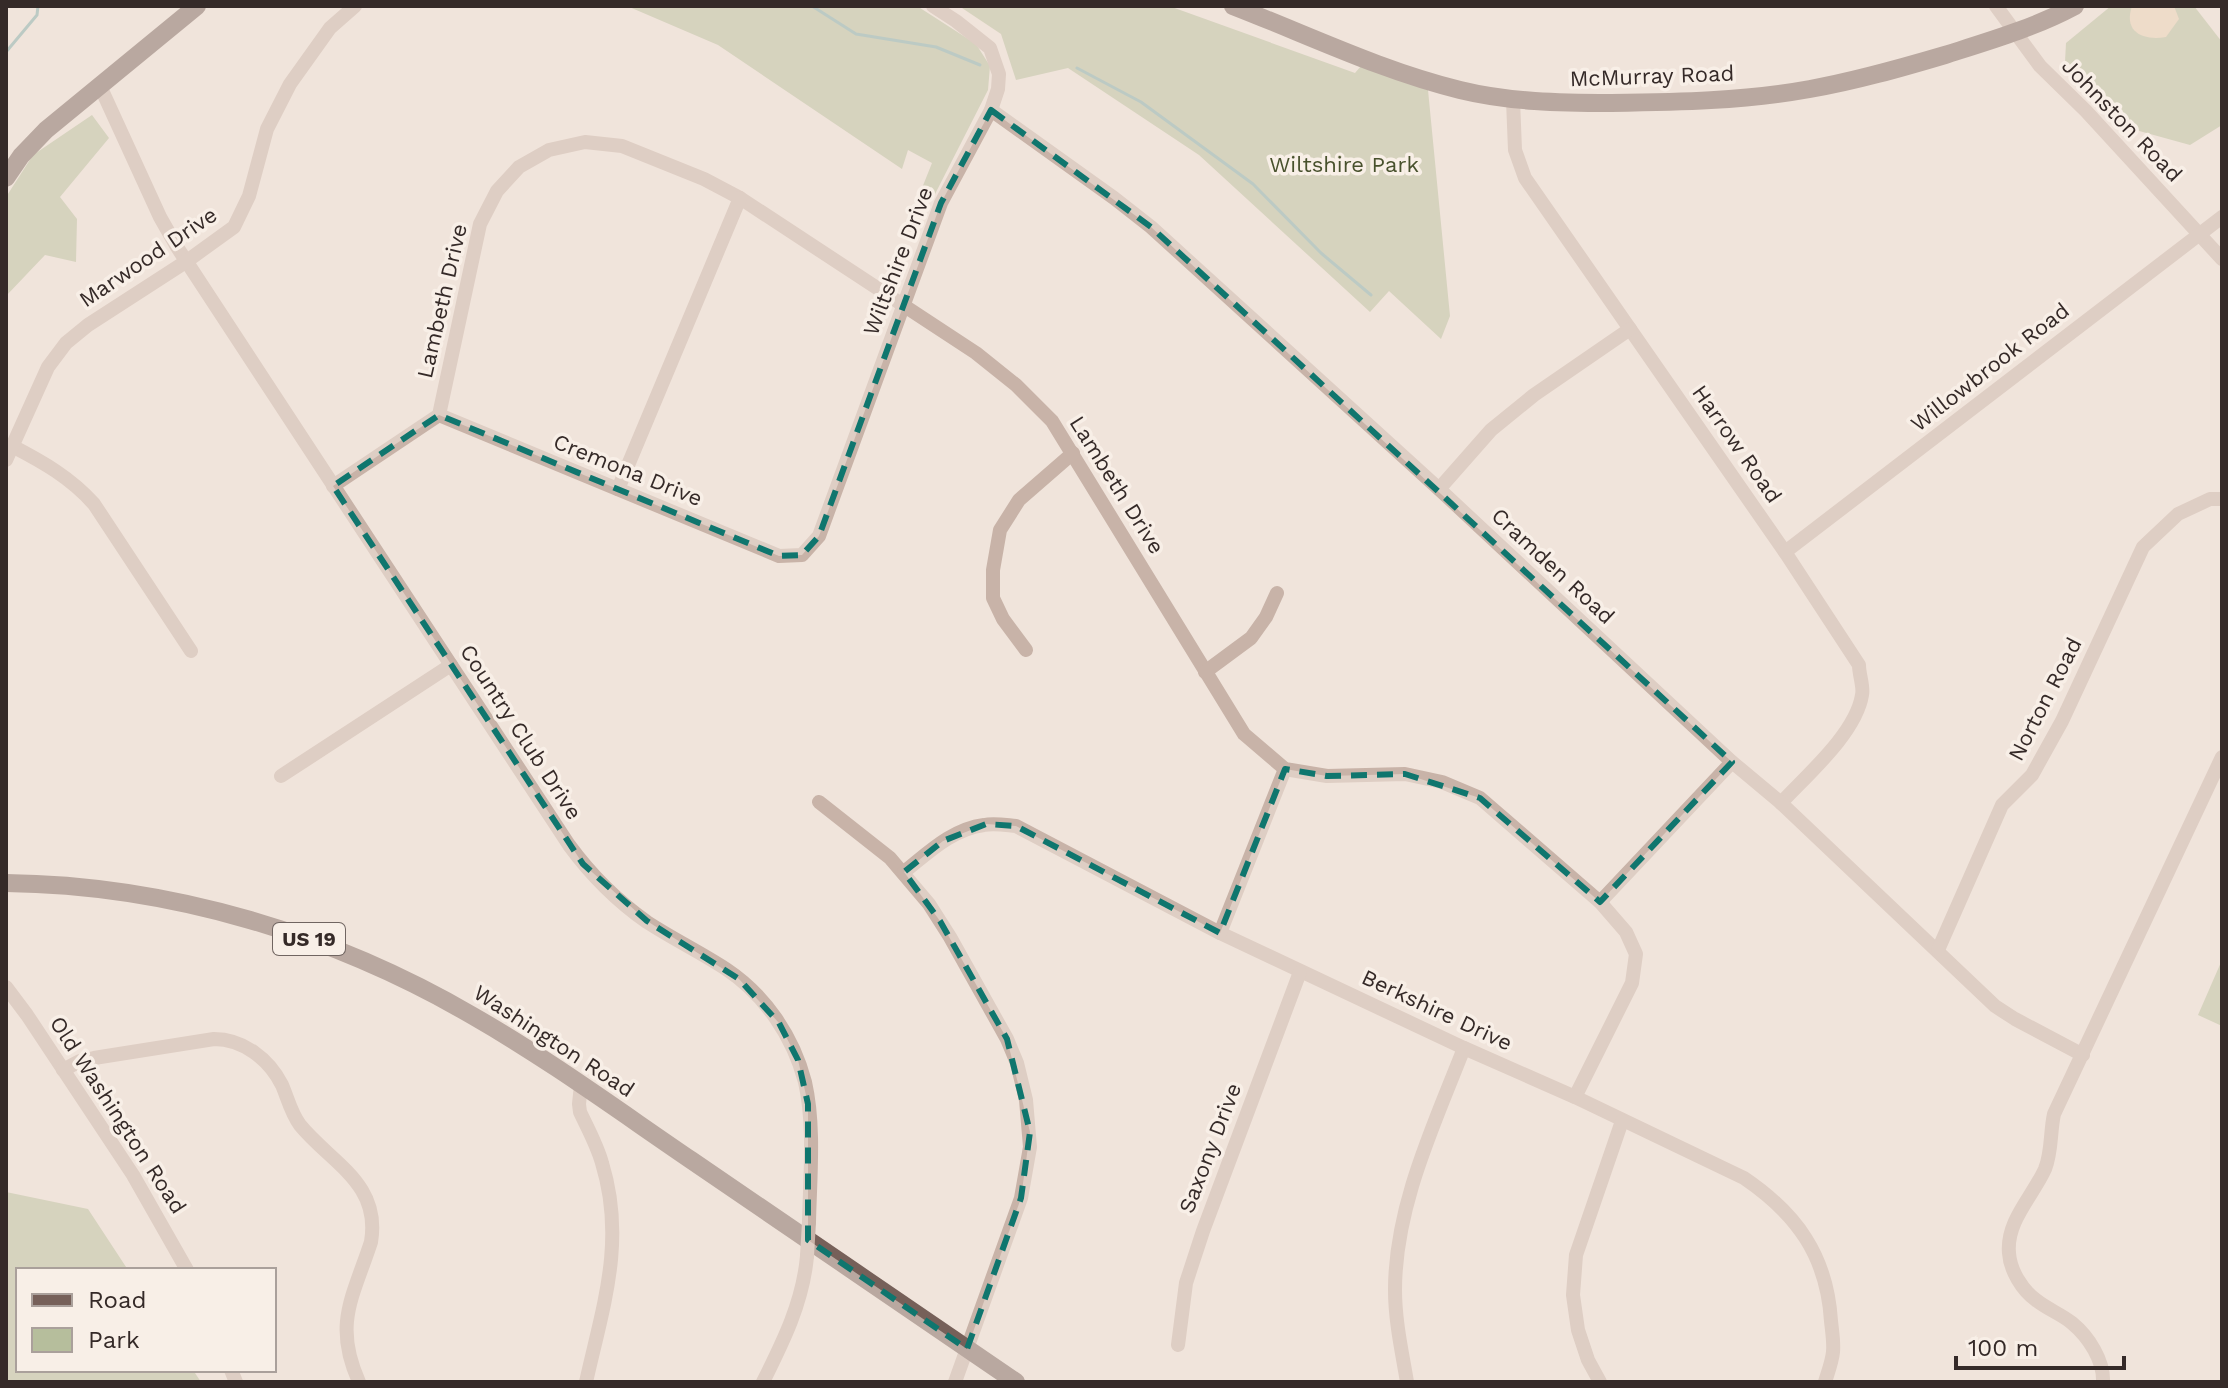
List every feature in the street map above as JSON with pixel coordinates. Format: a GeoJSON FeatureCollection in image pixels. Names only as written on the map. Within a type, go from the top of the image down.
{"type":"FeatureCollection","features":[{"type":"Feature","properties":{"kind":"main road"},"geometry":{"type":"LineString","coordinates":[[6,178],[33,143],[197,6]]}},
{"type":"Feature","properties":{"kind":"main road","name":"McMurray Road"},"geometry":{"type":"LineString","coordinates":[[1233,6],[1434,83],[1513,100],[1565,103],[1681,102],[1803,90],[1887,71],[2015,32],[2075,6]]}},
{"type":"Feature","properties":{"kind":"main road","name":"Washington Road"},"geometry":{"type":"LineString","coordinates":[[6,883],[90,889],[169,901],[247,919],[365,961],[433,993],[581,1085],[1016,1382]]}},
{"type":"Feature","properties":{"kind":"street","name":"Marwood Drive"},"geometry":{"type":"LineString","coordinates":[[9,453],[48,367],[66,343],[234,227],[249,196],[267,129],[290,84],[330,28],[355,6]]}},
{"type":"Feature","properties":{"kind":"street","name":"Wiltshire Drive"},"geometry":{"type":"LineString","coordinates":[[802,555],[819,536],[941,203],[991,110],[998,89],[999,74],[990,48],[933,6]]}},
{"type":"Feature","properties":{"kind":"street","name":"Johnston Road"},"geometry":{"type":"LineString","coordinates":[[1996,6],[2040,66],[2086,111],[2222,259]]}},
{"type":"Feature","properties":{"kind":"street","name":"Country Club Drive"},"geometry":{"type":"LineString","coordinates":[[100,86],[160,217],[187,261],[583,864],[625,905],[739,979],[767,1006],[798,1060],[806,1093],[810,1145],[807,1256],[796,1310],[763,1382]]}},
{"type":"Feature","properties":{"kind":"street","name":"Harrow Road"},"geometry":{"type":"LineString","coordinates":[[1513,100],[1515,150],[1525,178],[1785,552],[1859,665],[1859,678],[1864,691],[1857,714],[1846,732],[1781,803]]}},
{"type":"Feature","properties":{"kind":"street","name":"Cramden Road"},"geometry":{"type":"LineString","coordinates":[[991,110],[1151,227],[1732,762],[1781,803],[1995,1006],[2083,1055]]}},
{"type":"Feature","properties":{"kind":"street","name":"Lambeth Drive"},"geometry":{"type":"LineString","coordinates":[[439,415],[480,224],[497,191],[519,167],[549,150],[585,142],[622,146],[704,179],[740,198],[976,353],[1016,385],[1052,421],[1244,734],[1285,769]]}},
{"type":"Feature","properties":{"kind":"street"},"geometry":{"type":"LineString","coordinates":[[618,489],[740,198]]}},
{"type":"Feature","properties":{"kind":"street","name":"Willowbrook Road"},"geometry":{"type":"LineString","coordinates":[[1785,552],[2222,217]]}},
{"type":"Feature","properties":{"kind":"street"},"geometry":{"type":"LineString","coordinates":[[1439,489],[1491,430],[1534,395],[1630,329]]}},
{"type":"Feature","properties":{"kind":"street"},"geometry":{"type":"LineString","coordinates":[[333,486],[439,415]]}},
{"type":"Feature","properties":{"kind":"street","name":"Cremona Drive"},"geometry":{"type":"LineString","coordinates":[[439,415],[779,556],[802,555]]}},
{"type":"Feature","properties":{"kind":"street"},"geometry":{"type":"LineString","coordinates":[[9,453],[51,467],[80,488],[94,504],[191,651]]}},
{"type":"Feature","properties":{"kind":"street"},"geometry":{"type":"LineString","coordinates":[[1026,650],[1003,619],[993,598],[993,570],[1000,530],[1019,500],[1073,453]]}},
{"type":"Feature","properties":{"kind":"street","name":"Norton Road"},"geometry":{"type":"LineString","coordinates":[[1938,950],[2002,805],[2032,775],[2062,721],[2143,547],[2178,514],[2210,499],[2222,499]]}},
{"type":"Feature","properties":{"kind":"street"},"geometry":{"type":"LineString","coordinates":[[1205,672],[1251,638],[1266,617],[1277,593]]}},
{"type":"Feature","properties":{"kind":"street"},"geometry":{"type":"LineString","coordinates":[[281,776],[451,665]]}},
{"type":"Feature","properties":{"kind":"street"},"geometry":{"type":"LineString","coordinates":[[2103,1382],[2101,1365],[2091,1345],[2073,1324],[2034,1299],[2012,1268],[2010,1232],[2046,1167],[2054,1114],[2222,757]]}},
{"type":"Feature","properties":{"kind":"street"},"geometry":{"type":"LineString","coordinates":[[1600,902],[1732,762]]}},
{"type":"Feature","properties":{"kind":"street"},"geometry":{"type":"LineString","coordinates":[[1220,933],[1285,769],[1327,776],[1405,774],[1442,782],[1480,798],[1600,902],[1626,932],[1636,954],[1632,983],[1575,1097]]}},
{"type":"Feature","properties":{"kind":"street"},"geometry":{"type":"LineString","coordinates":[[819,802],[878,847],[904,872],[940,921],[1007,1039],[1020,1076],[1029,1117],[1030,1147],[1021,1198],[955,1382]]}},
{"type":"Feature","properties":{"kind":"street","name":"Berkshire Drive"},"geometry":{"type":"LineString","coordinates":[[904,872],[943,841],[966,828],[986,824],[1016,826],[1300,972],[1744,1178],[1763,1191],[1812,1245],[1830,1303],[1833,1352],[1825,1382]]}},
{"type":"Feature","properties":{"kind":"street","name":"Saxony Drive"},"geometry":{"type":"LineString","coordinates":[[1178,1345],[1186,1283],[1198,1244],[1300,972]]}},
{"type":"Feature","properties":{"kind":"street","name":"Old Washington Road"},"geometry":{"type":"LineString","coordinates":[[6,987],[133,1175],[186,1268]]}},
{"type":"Feature","properties":{"kind":"street"},"geometry":{"type":"LineString","coordinates":[[63,1070],[94,1058],[214,1039],[224,1039],[247,1048],[269,1066],[300,1124],[352,1175],[371,1213],[371,1242],[345,1330],[348,1353],[359,1382]]}},
{"type":"Feature","properties":{"kind":"street"},"geometry":{"type":"LineString","coordinates":[[1407,1382],[1395,1290],[1400,1231],[1421,1158],[1464,1048]]}},
{"type":"Feature","properties":{"kind":"street"},"geometry":{"type":"LineString","coordinates":[[581,1085],[580,1112],[602,1161],[613,1234],[610,1273],[586,1382]]}},
{"type":"Feature","properties":{"kind":"street"},"geometry":{"type":"LineString","coordinates":[[1600,1382],[1588,1360],[1578,1330],[1573,1295],[1576,1255],[1622,1121]]}},
{"type":"Feature","properties":{"kind":"highlighted area"},"geometry":{"type":"Polygon","coordinates":[[[991,110],[1151,227],[1732,762],[1600,902],[1480,798],[1405,774],[1327,776],[1285,769],[1220,933],[1016,826],[986,824],[943,841],[904,872],[940,921],[1007,1039],[1030,1132],[1021,1198],[967,1349],[808,1240],[808,1104],[798,1060],[779,1023],[739,979],[647,921],[583,864],[333,486],[439,415],[779,556],[802,555],[819,536],[941,203],[991,110]]]}},
{"type":"Feature","properties":{"kind":"green space"},"geometry":{"type":"Polygon","coordinates":[[[627,6],[917,6],[976,44],[990,66],[988,90],[933,198],[922,188],[932,163],[908,150],[902,169],[718,45],[627,6]]]}},
{"type":"Feature","properties":{"kind":"green space","name":"Wiltshire Park"},"geometry":{"type":"Polygon","coordinates":[[[959,6],[1169,6],[1355,73],[1361,66],[1428,90],[1450,316],[1441,339],[1389,291],[1370,312],[1199,155],[1068,68],[1016,80],[1001,34],[959,6]]]}},
{"type":"Feature","properties":{"kind":"green space"},"geometry":{"type":"Polygon","coordinates":[[[2111,6],[2194,6],[2222,42],[2222,125],[2190,145],[2132,129],[2065,62],[2066,43],[2111,6]]]}},
{"type":"Feature","properties":{"kind":"green space"},"geometry":{"type":"Polygon","coordinates":[[[92,115],[109,138],[60,197],[77,219],[76,262],[45,255],[6,296],[6,197],[33,155],[92,115]]]}},
{"type":"Feature","properties":{"kind":"green space"},"geometry":{"type":"Polygon","coordinates":[[[2222,960],[2222,1026],[2198,1015],[2222,960]]]}},
{"type":"Feature","properties":{"kind":"green space"},"geometry":{"type":"Polygon","coordinates":[[[6,1192],[88,1209],[127,1268],[16,1268],[16,1372],[194,1372],[201,1382],[6,1382],[6,1192]]]}},
{"type":"Feature","properties":{"kind":"sand"},"geometry":{"type":"Polygon","coordinates":[[[2132,6],[2174,6],[2179,19],[2166,37],[2150,38],[2133,28],[2130,22],[2132,6]]]}},
{"type":"Feature","properties":{"kind":"waterway"},"geometry":{"type":"LineString","coordinates":[[6,52],[37,15],[38,6]]}},
{"type":"Feature","properties":{"kind":"waterway"},"geometry":{"type":"LineString","coordinates":[[812,6],[856,34],[936,47],[980,65]]}},
{"type":"Feature","properties":{"kind":"waterway"},"geometry":{"type":"LineString","coordinates":[[1077,68],[1141,102],[1253,184],[1321,253],[1371,295]]}}]}
